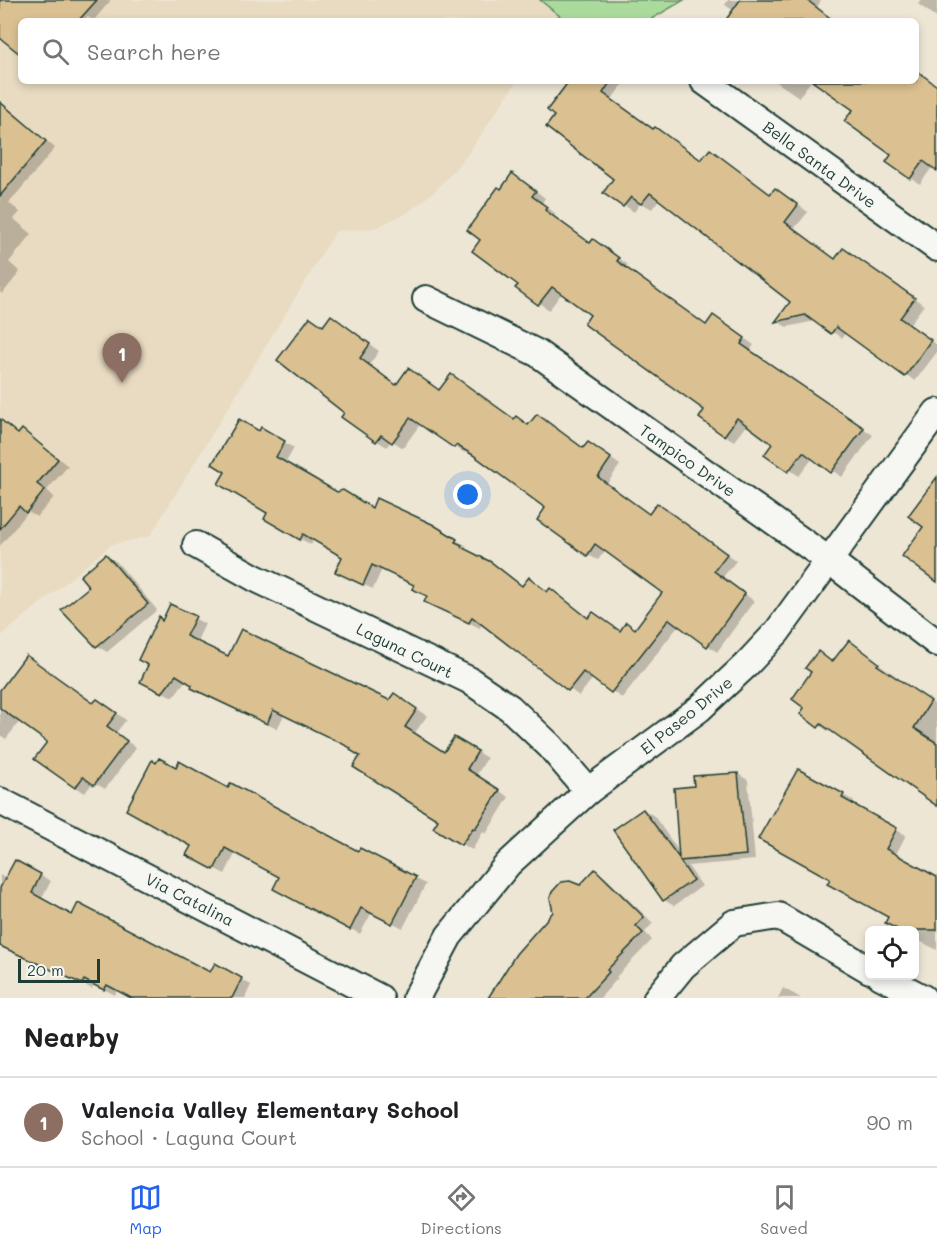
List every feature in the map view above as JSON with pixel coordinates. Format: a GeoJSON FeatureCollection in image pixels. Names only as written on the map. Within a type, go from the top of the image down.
{"type":"FeatureCollection","features":[{"type":"Feature","properties":{"kind":"street","name":"Bella Santa Drive"},"geometry":{"type":"LineString","coordinates":[[708,84],[937,248]]}},
{"type":"Feature","properties":{"kind":"street","name":"Tampico Drive"},"geometry":{"type":"LineString","coordinates":[[426,298],[537,352],[830,561],[937,643]]}},
{"type":"Feature","properties":{"kind":"street","name":"El Paseo Drive"},"geometry":{"type":"LineString","coordinates":[[416,998],[449,936],[508,864],[588,791],[699,709],[777,632],[937,412]]}},
{"type":"Feature","properties":{"kind":"street","name":"Laguna Court"},"geometry":{"type":"LineString","coordinates":[[196,545],[255,578],[469,680],[518,716],[550,746],[588,791]]}},
{"type":"Feature","properties":{"kind":"street","name":"Via Catalina"},"geometry":{"type":"LineString","coordinates":[[0,801],[380,998]]}},
{"type":"Feature","properties":{"kind":"street"},"geometry":{"type":"LineString","coordinates":[[657,998],[683,966],[735,923],[778,916],[865,967]]}},
{"type":"Feature","properties":{"kind":"street"},"geometry":{"type":"LineString","coordinates":[[890,980],[923,998]]}},
{"type":"Feature","properties":{"kind":"shaded area"},"geometry":{"type":"Polygon","coordinates":[[[0,0],[540,0],[560,16],[559,18],[18,18],[18,84],[515,84],[466,157],[435,191],[407,213],[375,228],[336,231],[150,536],[111,545],[0,637],[0,0]]]}},
{"type":"Feature","properties":{"kind":"green space"},"geometry":{"type":"Polygon","coordinates":[[[540,0],[684,0],[653,18],[562,18],[540,0]]]}},
{"type":"Feature","properties":{"kind":"building"},"geometry":{"type":"Polygon","coordinates":[[[0,0],[97,0],[81,18],[18,18],[18,53],[0,38],[0,0]]]}},
{"type":"Feature","properties":{"kind":"building"},"geometry":{"type":"Polygon","coordinates":[[[740,0],[807,0],[830,18],[727,18],[740,0]]]}},
{"type":"Feature","properties":{"kind":"building"},"geometry":{"type":"Polygon","coordinates":[[[919,72],[937,86],[937,171],[923,161],[910,179],[886,162],[891,155],[844,121],[853,110],[816,84],[919,84],[919,72]]]}},
{"type":"Feature","properties":{"kind":"building"},"geometry":{"type":"Polygon","coordinates":[[[567,84],[609,84],[603,93],[701,160],[710,149],[770,194],[775,188],[798,205],[785,222],[835,259],[843,248],[915,298],[900,318],[931,340],[905,377],[836,327],[831,334],[805,315],[775,322],[790,302],[650,193],[641,204],[631,197],[623,207],[603,193],[613,179],[546,127],[554,116],[547,110],[567,84]]]}},
{"type":"Feature","properties":{"kind":"building"},"geometry":{"type":"Polygon","coordinates":[[[0,102],[46,141],[0,196],[0,102]]]}},
{"type":"Feature","properties":{"kind":"building"},"geometry":{"type":"Polygon","coordinates":[[[512,173],[536,191],[532,196],[547,207],[545,210],[590,243],[593,239],[619,258],[617,261],[706,325],[713,315],[745,338],[741,344],[864,428],[831,473],[803,452],[788,472],[764,455],[772,444],[737,418],[724,436],[699,418],[704,410],[584,324],[590,315],[552,287],[538,305],[515,288],[518,285],[472,251],[480,240],[467,230],[498,187],[501,189],[512,173]]]}},
{"type":"Feature","properties":{"kind":"building"},"geometry":{"type":"Polygon","coordinates":[[[331,315],[370,344],[360,358],[396,385],[408,368],[439,390],[451,374],[514,419],[516,416],[528,425],[537,414],[583,448],[588,442],[611,458],[598,477],[649,514],[657,503],[727,554],[714,571],[745,594],[707,647],[669,619],[611,693],[583,672],[568,691],[472,617],[469,623],[424,602],[427,596],[412,589],[414,585],[372,565],[363,585],[335,572],[342,557],[303,534],[300,540],[264,519],[267,513],[218,484],[225,472],[212,464],[239,419],[259,431],[261,427],[285,441],[276,457],[337,492],[343,490],[372,508],[376,498],[432,524],[457,539],[455,542],[462,545],[461,547],[491,562],[522,586],[529,577],[547,592],[550,588],[588,618],[593,612],[620,631],[626,622],[635,629],[662,593],[595,544],[587,556],[537,520],[545,508],[473,455],[456,445],[454,448],[410,418],[392,443],[381,435],[376,442],[341,417],[344,413],[277,360],[310,317],[323,326],[331,315]]]}},
{"type":"Feature","properties":{"kind":"building"},"geometry":{"type":"Polygon","coordinates":[[[0,419],[18,434],[22,429],[58,459],[37,484],[45,490],[26,513],[19,506],[0,529],[0,419]]]}},
{"type":"Feature","properties":{"kind":"building"},"geometry":{"type":"Polygon","coordinates":[[[937,477],[937,582],[902,556],[923,527],[908,516],[937,477]]]}},
{"type":"Feature","properties":{"kind":"building"},"geometry":{"type":"Polygon","coordinates":[[[106,554],[148,604],[96,647],[61,610],[89,587],[80,576],[106,554]]]}},
{"type":"Feature","properties":{"kind":"building"},"geometry":{"type":"Polygon","coordinates":[[[170,604],[196,616],[186,636],[228,656],[241,629],[389,700],[394,693],[417,709],[405,727],[444,752],[454,737],[478,751],[467,769],[500,790],[475,829],[473,828],[461,845],[433,828],[438,820],[353,767],[360,756],[350,750],[351,748],[273,710],[267,724],[191,688],[192,685],[176,675],[162,693],[140,682],[148,665],[138,660],[159,616],[162,621],[170,604]]]}},
{"type":"Feature","properties":{"kind":"building"},"geometry":{"type":"Polygon","coordinates":[[[849,640],[879,663],[877,665],[931,701],[914,728],[937,743],[937,806],[821,724],[818,728],[800,714],[804,708],[792,699],[811,672],[805,668],[818,651],[832,662],[849,640]]]}},
{"type":"Feature","properties":{"kind":"building"},"geometry":{"type":"Polygon","coordinates":[[[26,655],[93,703],[97,699],[117,713],[107,726],[127,741],[94,785],[83,777],[75,788],[34,759],[47,742],[0,708],[0,690],[26,655]]]}},
{"type":"Feature","properties":{"kind":"building"},"geometry":{"type":"Polygon","coordinates":[[[159,758],[176,767],[179,761],[228,788],[231,783],[358,851],[360,848],[416,877],[392,924],[361,908],[350,930],[273,889],[279,877],[225,848],[214,870],[186,855],[191,846],[126,810],[152,760],[156,763],[159,758]]]}},
{"type":"Feature","properties":{"kind":"building"},"geometry":{"type":"Polygon","coordinates":[[[798,769],[844,794],[842,798],[897,828],[886,849],[937,877],[937,930],[919,930],[919,926],[891,926],[885,923],[888,917],[827,884],[830,879],[758,839],[798,769]]]}},
{"type":"Feature","properties":{"kind":"building"},"geometry":{"type":"Polygon","coordinates":[[[738,773],[746,855],[680,861],[693,880],[663,901],[613,830],[643,809],[679,858],[674,788],[694,786],[693,776],[738,773]]]}},
{"type":"Feature","properties":{"kind":"building"},"geometry":{"type":"Polygon","coordinates":[[[15,860],[41,874],[32,893],[72,915],[78,903],[210,972],[215,963],[242,978],[232,998],[131,998],[107,985],[104,990],[84,980],[82,984],[0,946],[0,888],[15,860]]]}},
{"type":"Feature","properties":{"kind":"building"},"geometry":{"type":"Polygon","coordinates":[[[595,869],[644,917],[636,926],[643,933],[607,970],[609,972],[585,998],[488,998],[516,954],[553,912],[550,898],[552,892],[561,882],[570,881],[580,885],[595,869]]]}},
{"type":"Feature","properties":{"kind":"place","name":"Valencia Valley Elementary School"},"geometry":{"type":"Point","coordinates":[122,383]}}]}
